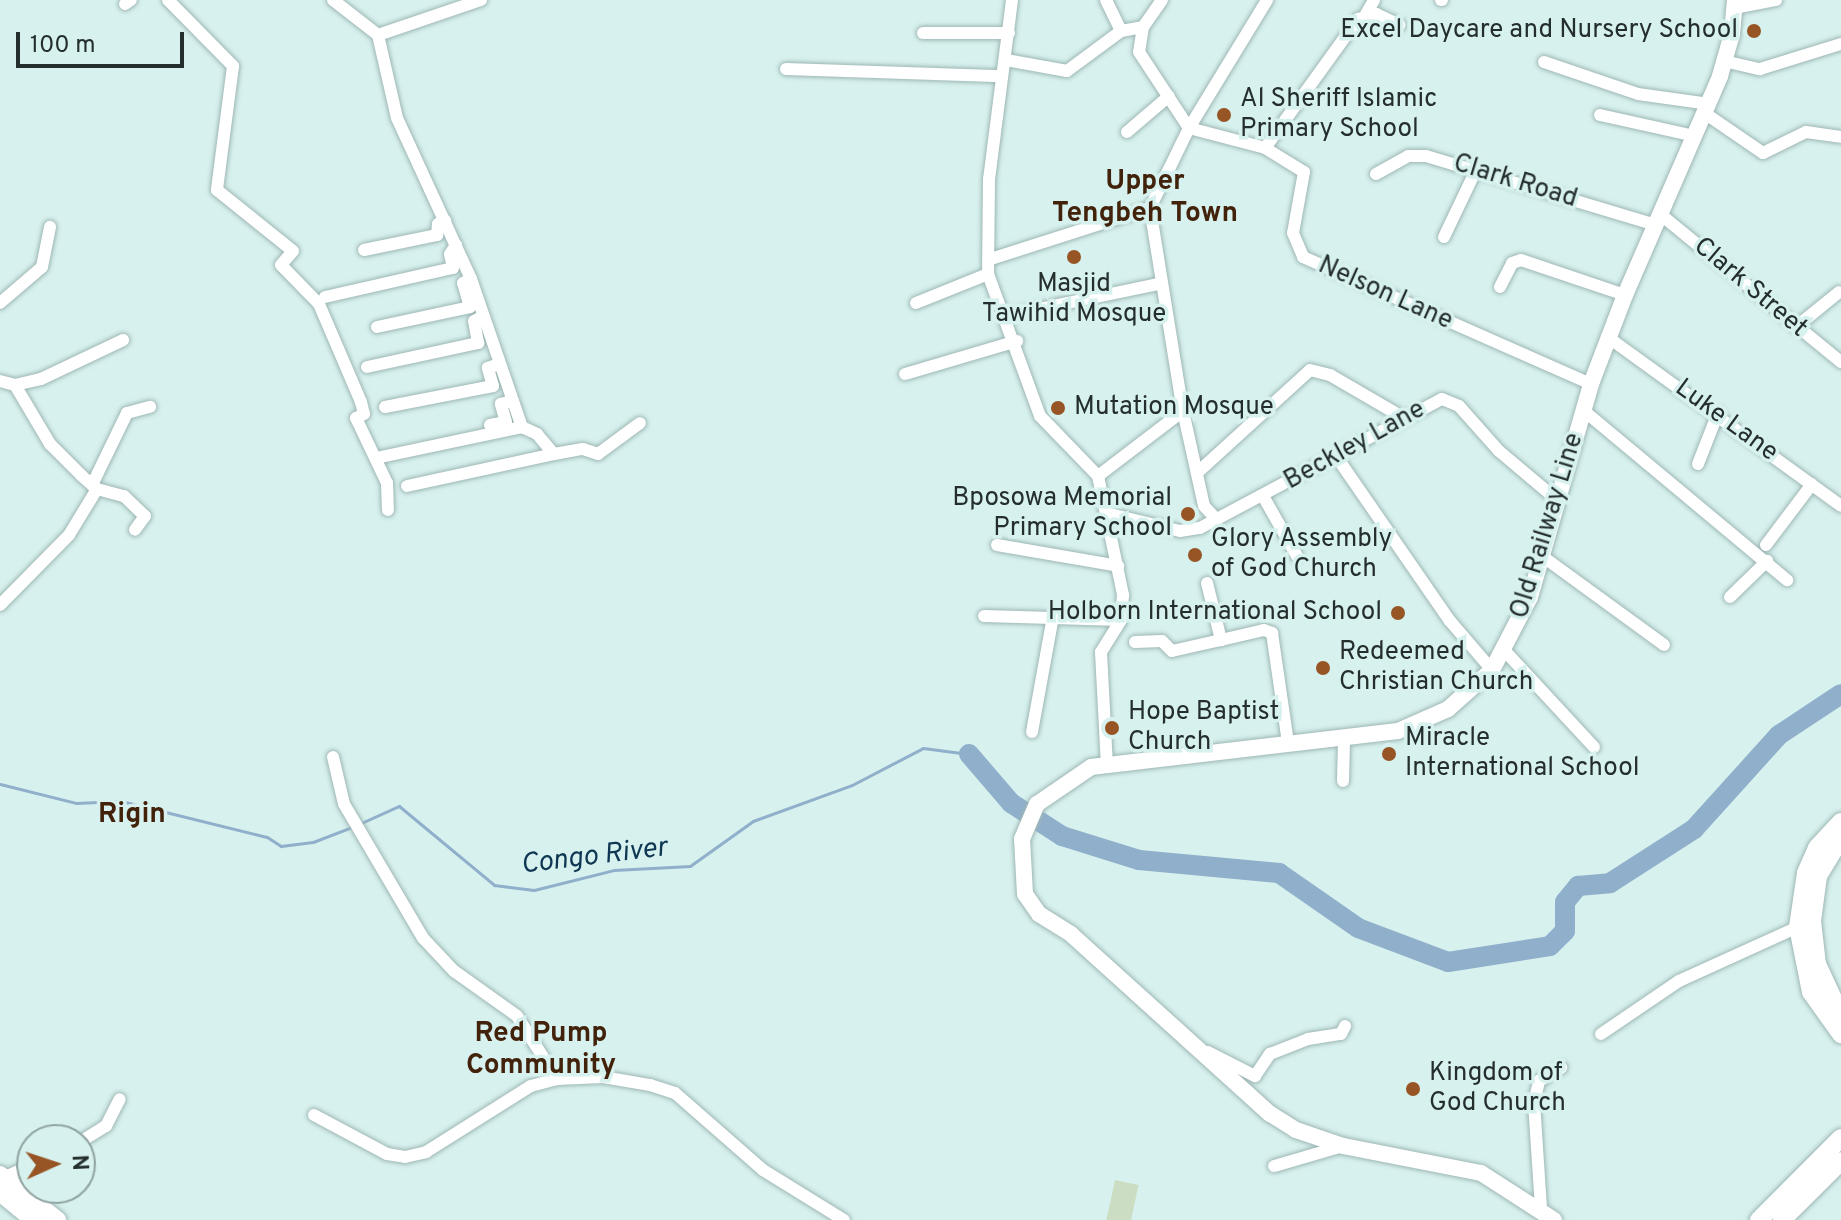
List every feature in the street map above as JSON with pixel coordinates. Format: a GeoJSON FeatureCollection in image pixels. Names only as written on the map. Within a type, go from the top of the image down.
{"type":"FeatureCollection","features":[{"type":"Feature","properties":{"kind":"main road"},"geometry":{"type":"LineString","coordinates":[[1841,822],[1817,848],[1806,873],[1798,927],[1811,992],[1841,1034]]}},
{"type":"Feature","properties":{"kind":"main road"},"geometry":{"type":"LineString","coordinates":[[1840,1013],[1817,964],[1812,921],[1818,876],[1841,838]]}},
{"type":"Feature","properties":{"kind":"main road"},"geometry":{"type":"LineString","coordinates":[[1759,1220],[1841,1138]]}},
{"type":"Feature","properties":{"kind":"main road"},"geometry":{"type":"LineString","coordinates":[[1782,1220],[1841,1161]]}},
{"type":"Feature","properties":{"kind":"main road"},"geometry":{"type":"LineString","coordinates":[[1,1182],[34,1220]]}},
{"type":"Feature","properties":{"kind":"main road"},"geometry":{"type":"LineString","coordinates":[[1,1182],[57,1220]]}},
{"type":"Feature","properties":{"kind":"street"},"geometry":{"type":"LineString","coordinates":[[168,0],[233,66],[217,190],[293,251],[281,265],[319,304],[361,402],[364,414],[356,418],[364,442],[376,458],[387,483],[388,510]]}},
{"type":"Feature","properties":{"kind":"street"},"geometry":{"type":"LineString","coordinates":[[333,0],[378,35],[397,118],[471,279],[522,427]]}},
{"type":"Feature","properties":{"kind":"street"},"geometry":{"type":"LineString","coordinates":[[429,0],[433,15]]}},
{"type":"Feature","properties":{"kind":"street"},"geometry":{"type":"LineString","coordinates":[[378,35],[481,0]]}},
{"type":"Feature","properties":{"kind":"street"},"geometry":{"type":"LineString","coordinates":[[1012,0],[989,179],[991,259],[988,274],[1017,341],[1040,416],[1098,476],[1118,566],[1121,620],[1101,652],[1107,765]]}},
{"type":"Feature","properties":{"kind":"street"},"geometry":{"type":"LineString","coordinates":[[1106,0],[1121,31]]}},
{"type":"Feature","properties":{"kind":"street"},"geometry":{"type":"LineString","coordinates":[[1162,0],[1143,27],[1139,52],[1189,128]]}},
{"type":"Feature","properties":{"kind":"street"},"geometry":{"type":"LineString","coordinates":[[1217,520],[1204,506],[1183,411],[1158,284],[1150,208],[1189,128],[1267,0]]}},
{"type":"Feature","properties":{"kind":"street"},"geometry":{"type":"LineString","coordinates":[[1265,148],[1350,28],[1366,14],[1374,0]]}},
{"type":"Feature","properties":{"kind":"street"},"geometry":{"type":"LineString","coordinates":[[1735,4],[1776,0]]}},
{"type":"Feature","properties":{"kind":"street","name":"Old Railway Line"},"geometry":{"type":"LineString","coordinates":[[1554,1220],[1541,1208],[1481,1173],[1343,1146],[1296,1130],[1270,1114],[1082,944],[1039,914],[1025,894],[1021,852],[1026,825],[1037,804],[1073,777],[1107,765],[1288,743],[1344,740],[1422,722],[1469,694],[1492,670],[1505,651],[1530,597],[1591,384],[1625,295],[1707,109],[1724,61],[1735,4]]}},
{"type":"Feature","properties":{"kind":"street"},"geometry":{"type":"LineString","coordinates":[[1366,14],[1400,25]]}},
{"type":"Feature","properties":{"kind":"street"},"geometry":{"type":"LineString","coordinates":[[1006,60],[1067,71],[1121,31],[1143,27]]}},
{"type":"Feature","properties":{"kind":"street"},"geometry":{"type":"LineString","coordinates":[[923,33],[1009,33]]}},
{"type":"Feature","properties":{"kind":"street"},"geometry":{"type":"LineString","coordinates":[[1724,61],[1760,69],[1841,44]]}},
{"type":"Feature","properties":{"kind":"street"},"geometry":{"type":"LineString","coordinates":[[1544,62],[1638,94],[1707,109],[1763,153],[1806,132],[1841,137]]}},
{"type":"Feature","properties":{"kind":"street"},"geometry":{"type":"LineString","coordinates":[[786,69],[1002,76]]}},
{"type":"Feature","properties":{"kind":"street"},"geometry":{"type":"LineString","coordinates":[[1127,132],[1169,96]]}},
{"type":"Feature","properties":{"kind":"street"},"geometry":{"type":"LineString","coordinates":[[1600,115],[1695,136]]}},
{"type":"Feature","properties":{"kind":"street","name":"Nelson Lane"},"geometry":{"type":"LineString","coordinates":[[1189,128],[1265,148],[1304,172],[1293,233],[1303,257],[1591,384]]}},
{"type":"Feature","properties":{"kind":"street","name":"Clark Road"},"geometry":{"type":"LineString","coordinates":[[1376,174],[1418,155],[1658,220]]}},
{"type":"Feature","properties":{"kind":"street"},"geometry":{"type":"LineString","coordinates":[[1444,237],[1476,170]]}},
{"type":"Feature","properties":{"kind":"street"},"geometry":{"type":"LineString","coordinates":[[991,259],[1150,208]]}},
{"type":"Feature","properties":{"kind":"street","name":"Clark Street"},"geometry":{"type":"LineString","coordinates":[[1658,220],[1841,362]]}},
{"type":"Feature","properties":{"kind":"street"},"geometry":{"type":"LineString","coordinates":[[364,250],[437,235],[438,224],[445,221]]}},
{"type":"Feature","properties":{"kind":"street"},"geometry":{"type":"LineString","coordinates":[[0,303],[42,267],[50,227]]}},
{"type":"Feature","properties":{"kind":"street"},"geometry":{"type":"LineString","coordinates":[[325,297],[453,268],[450,254],[456,245]]}},
{"type":"Feature","properties":{"kind":"street"},"geometry":{"type":"LineString","coordinates":[[1500,287],[1512,263],[1521,260],[1625,295]]}},
{"type":"Feature","properties":{"kind":"street"},"geometry":{"type":"LineString","coordinates":[[916,303],[988,274]]}},
{"type":"Feature","properties":{"kind":"street"},"geometry":{"type":"LineString","coordinates":[[377,327],[470,307],[463,283],[471,279]]}},
{"type":"Feature","properties":{"kind":"street"},"geometry":{"type":"LineString","coordinates":[[1005,316],[1158,284]]}},
{"type":"Feature","properties":{"kind":"street"},"geometry":{"type":"LineString","coordinates":[[1796,327],[1839,292]]}},
{"type":"Feature","properties":{"kind":"street"},"geometry":{"type":"LineString","coordinates":[[367,367],[478,343],[474,321],[482,317]]}},
{"type":"Feature","properties":{"kind":"street","name":"Luke Lane"},"geometry":{"type":"LineString","coordinates":[[1609,338],[1718,413],[1841,506]]}},
{"type":"Feature","properties":{"kind":"street"},"geometry":{"type":"LineString","coordinates":[[0,381],[15,385],[41,379],[123,340]]}},
{"type":"Feature","properties":{"kind":"street"},"geometry":{"type":"LineString","coordinates":[[905,374],[1017,341]]}},
{"type":"Feature","properties":{"kind":"street"},"geometry":{"type":"LineString","coordinates":[[385,407],[493,386],[488,368],[499,364]]}},
{"type":"Feature","properties":{"kind":"street"},"geometry":{"type":"LineString","coordinates":[[1198,472],[1310,370],[1330,375],[1404,418]]}},
{"type":"Feature","properties":{"kind":"street"},"geometry":{"type":"LineString","coordinates":[[15,385],[50,444],[94,487],[124,496],[145,516],[135,530]]}},
{"type":"Feature","properties":{"kind":"street","name":"Beckley Lane"},"geometry":{"type":"LineString","coordinates":[[1106,513],[1180,531],[1217,520],[1404,418],[1450,399],[1499,451],[1556,499]]}},
{"type":"Feature","properties":{"kind":"street"},"geometry":{"type":"LineString","coordinates":[[397,446],[506,422],[501,404],[512,401]]}},
{"type":"Feature","properties":{"kind":"street"},"geometry":{"type":"LineString","coordinates":[[0,605],[69,535],[127,413],[150,407]]}},
{"type":"Feature","properties":{"kind":"street"},"geometry":{"type":"LineString","coordinates":[[1583,410],[1632,455],[1787,580]]}},
{"type":"Feature","properties":{"kind":"street"},"geometry":{"type":"LineString","coordinates":[[1098,476],[1183,411]]}},
{"type":"Feature","properties":{"kind":"street"},"geometry":{"type":"LineString","coordinates":[[1698,464],[1718,413]]}},
{"type":"Feature","properties":{"kind":"street"},"geometry":{"type":"LineString","coordinates":[[407,486],[583,449],[598,454],[640,423]]}},
{"type":"Feature","properties":{"kind":"street"},"geometry":{"type":"LineString","coordinates":[[376,458],[522,427],[537,434],[554,454]]}},
{"type":"Feature","properties":{"kind":"street"},"geometry":{"type":"LineString","coordinates":[[1336,456],[1450,621],[1492,670]]}},
{"type":"Feature","properties":{"kind":"street"},"geometry":{"type":"LineString","coordinates":[[1766,545],[1812,484]]}},
{"type":"Feature","properties":{"kind":"street"},"geometry":{"type":"LineString","coordinates":[[1263,496],[1297,556]]}},
{"type":"Feature","properties":{"kind":"street"},"geometry":{"type":"LineString","coordinates":[[997,545],[1118,566]]}},
{"type":"Feature","properties":{"kind":"street"},"geometry":{"type":"LineString","coordinates":[[1542,556],[1664,645]]}},
{"type":"Feature","properties":{"kind":"street"},"geometry":{"type":"LineString","coordinates":[[1730,597],[1767,561]]}},
{"type":"Feature","properties":{"kind":"street"},"geometry":{"type":"LineString","coordinates":[[1207,583],[1221,640]]}},
{"type":"Feature","properties":{"kind":"street"},"geometry":{"type":"LineString","coordinates":[[984,616],[1121,620]]}},
{"type":"Feature","properties":{"kind":"street"},"geometry":{"type":"LineString","coordinates":[[1032,732],[1053,617]]}},
{"type":"Feature","properties":{"kind":"street"},"geometry":{"type":"LineString","coordinates":[[1135,642],[1162,641],[1172,651],[1264,630],[1272,633],[1288,743]]}},
{"type":"Feature","properties":{"kind":"street"},"geometry":{"type":"LineString","coordinates":[[1505,651],[1594,747]]}},
{"type":"Feature","properties":{"kind":"street"},"geometry":{"type":"LineString","coordinates":[[1343,781],[1344,740]]}},
{"type":"Feature","properties":{"kind":"street"},"geometry":{"type":"LineString","coordinates":[[333,757],[344,804],[423,938],[454,971],[517,1016],[557,1079]]}},
{"type":"Feature","properties":{"kind":"street"},"geometry":{"type":"LineString","coordinates":[[1601,1034],[1679,981],[1798,927]]}},
{"type":"Feature","properties":{"kind":"street"},"geometry":{"type":"LineString","coordinates":[[1191,1045],[1255,1076],[1270,1054],[1308,1039],[1341,1034],[1345,1026]]}},
{"type":"Feature","properties":{"kind":"street"},"geometry":{"type":"LineString","coordinates":[[1541,1208],[1534,1103],[1539,1081],[1561,1068]]}},
{"type":"Feature","properties":{"kind":"street"},"geometry":{"type":"LineString","coordinates":[[314,1115],[387,1154],[415,1155],[531,1086],[557,1079],[613,1078],[675,1093],[763,1170],[844,1220]]}},
{"type":"Feature","properties":{"kind":"street"},"geometry":{"type":"LineString","coordinates":[[96,1132],[106,1126],[120,1099]]}},
{"type":"Feature","properties":{"kind":"street"},"geometry":{"type":"LineString","coordinates":[[1274,1166],[1343,1146]]}},
{"type":"Feature","properties":{"kind":"green space"},"geometry":{"type":"Polygon","coordinates":[[[1115,1180],[1138,1185],[1131,1220],[1106,1220],[1115,1180]]]}},
{"type":"Feature","properties":{"kind":"waterway"},"geometry":{"type":"LineString","coordinates":[[969,754],[1011,803],[1062,836],[1139,860],[1279,873],[1358,928],[1448,962],[1550,946],[1565,931],[1565,902],[1578,886],[1610,883],[1694,829],[1779,735],[1841,694]]}},
{"type":"Feature","properties":{"kind":"waterway","name":"Congo River"},"geometry":{"type":"LineString","coordinates":[[359,824],[399,806],[494,885],[534,890],[614,870],[690,866],[753,821],[852,785],[923,748],[969,754]]}},
{"type":"Feature","properties":{"kind":"waterway","name":"Congo River"},"geometry":{"type":"LineString","coordinates":[[0,784],[76,803],[121,801],[267,837],[281,846],[313,842],[352,827]]}},
{"type":"Feature","properties":{"kind":"place","name":"Excel Daycare and Nursery School"},"geometry":{"type":"Point","coordinates":[1754,31]}},
{"type":"Feature","properties":{"kind":"place","name":"Al Sheriff Islamic Primary School"},"geometry":{"type":"Point","coordinates":[1224,115]}},
{"type":"Feature","properties":{"kind":"place","name":"Masjid Tawihid Mosque"},"geometry":{"type":"Point","coordinates":[1074,257]}},
{"type":"Feature","properties":{"kind":"place","name":"Mutation Mosque"},"geometry":{"type":"Point","coordinates":[1058,408]}},
{"type":"Feature","properties":{"kind":"place","name":"Bposowa Memorial Primary School"},"geometry":{"type":"Point","coordinates":[1188,514]}},
{"type":"Feature","properties":{"kind":"place","name":"Glory Assembly of God Church"},"geometry":{"type":"Point","coordinates":[1195,555]}},
{"type":"Feature","properties":{"kind":"place","name":"Holborn International School"},"geometry":{"type":"Point","coordinates":[1398,613]}},
{"type":"Feature","properties":{"kind":"place","name":"Redeemed Christian Church"},"geometry":{"type":"Point","coordinates":[1323,668]}},
{"type":"Feature","properties":{"kind":"place","name":"Hope Baptist Church"},"geometry":{"type":"Point","coordinates":[1112,728]}},
{"type":"Feature","properties":{"kind":"place","name":"Miracle International School"},"geometry":{"type":"Point","coordinates":[1389,754]}},
{"type":"Feature","properties":{"kind":"place","name":"Kingdom of God Church"},"geometry":{"type":"Point","coordinates":[1413,1089]}},
{"type":"Feature","properties":{"kind":"district","name":"Upper Tengbeh Town"},"geometry":{"type":"Point","coordinates":[1145,198]}},
{"type":"Feature","properties":{"kind":"district","name":"Rigin"},"geometry":{"type":"Point","coordinates":[132,815]}},
{"type":"Feature","properties":{"kind":"district","name":"Red Pump Community"},"geometry":{"type":"Point","coordinates":[541,1050]}}]}
